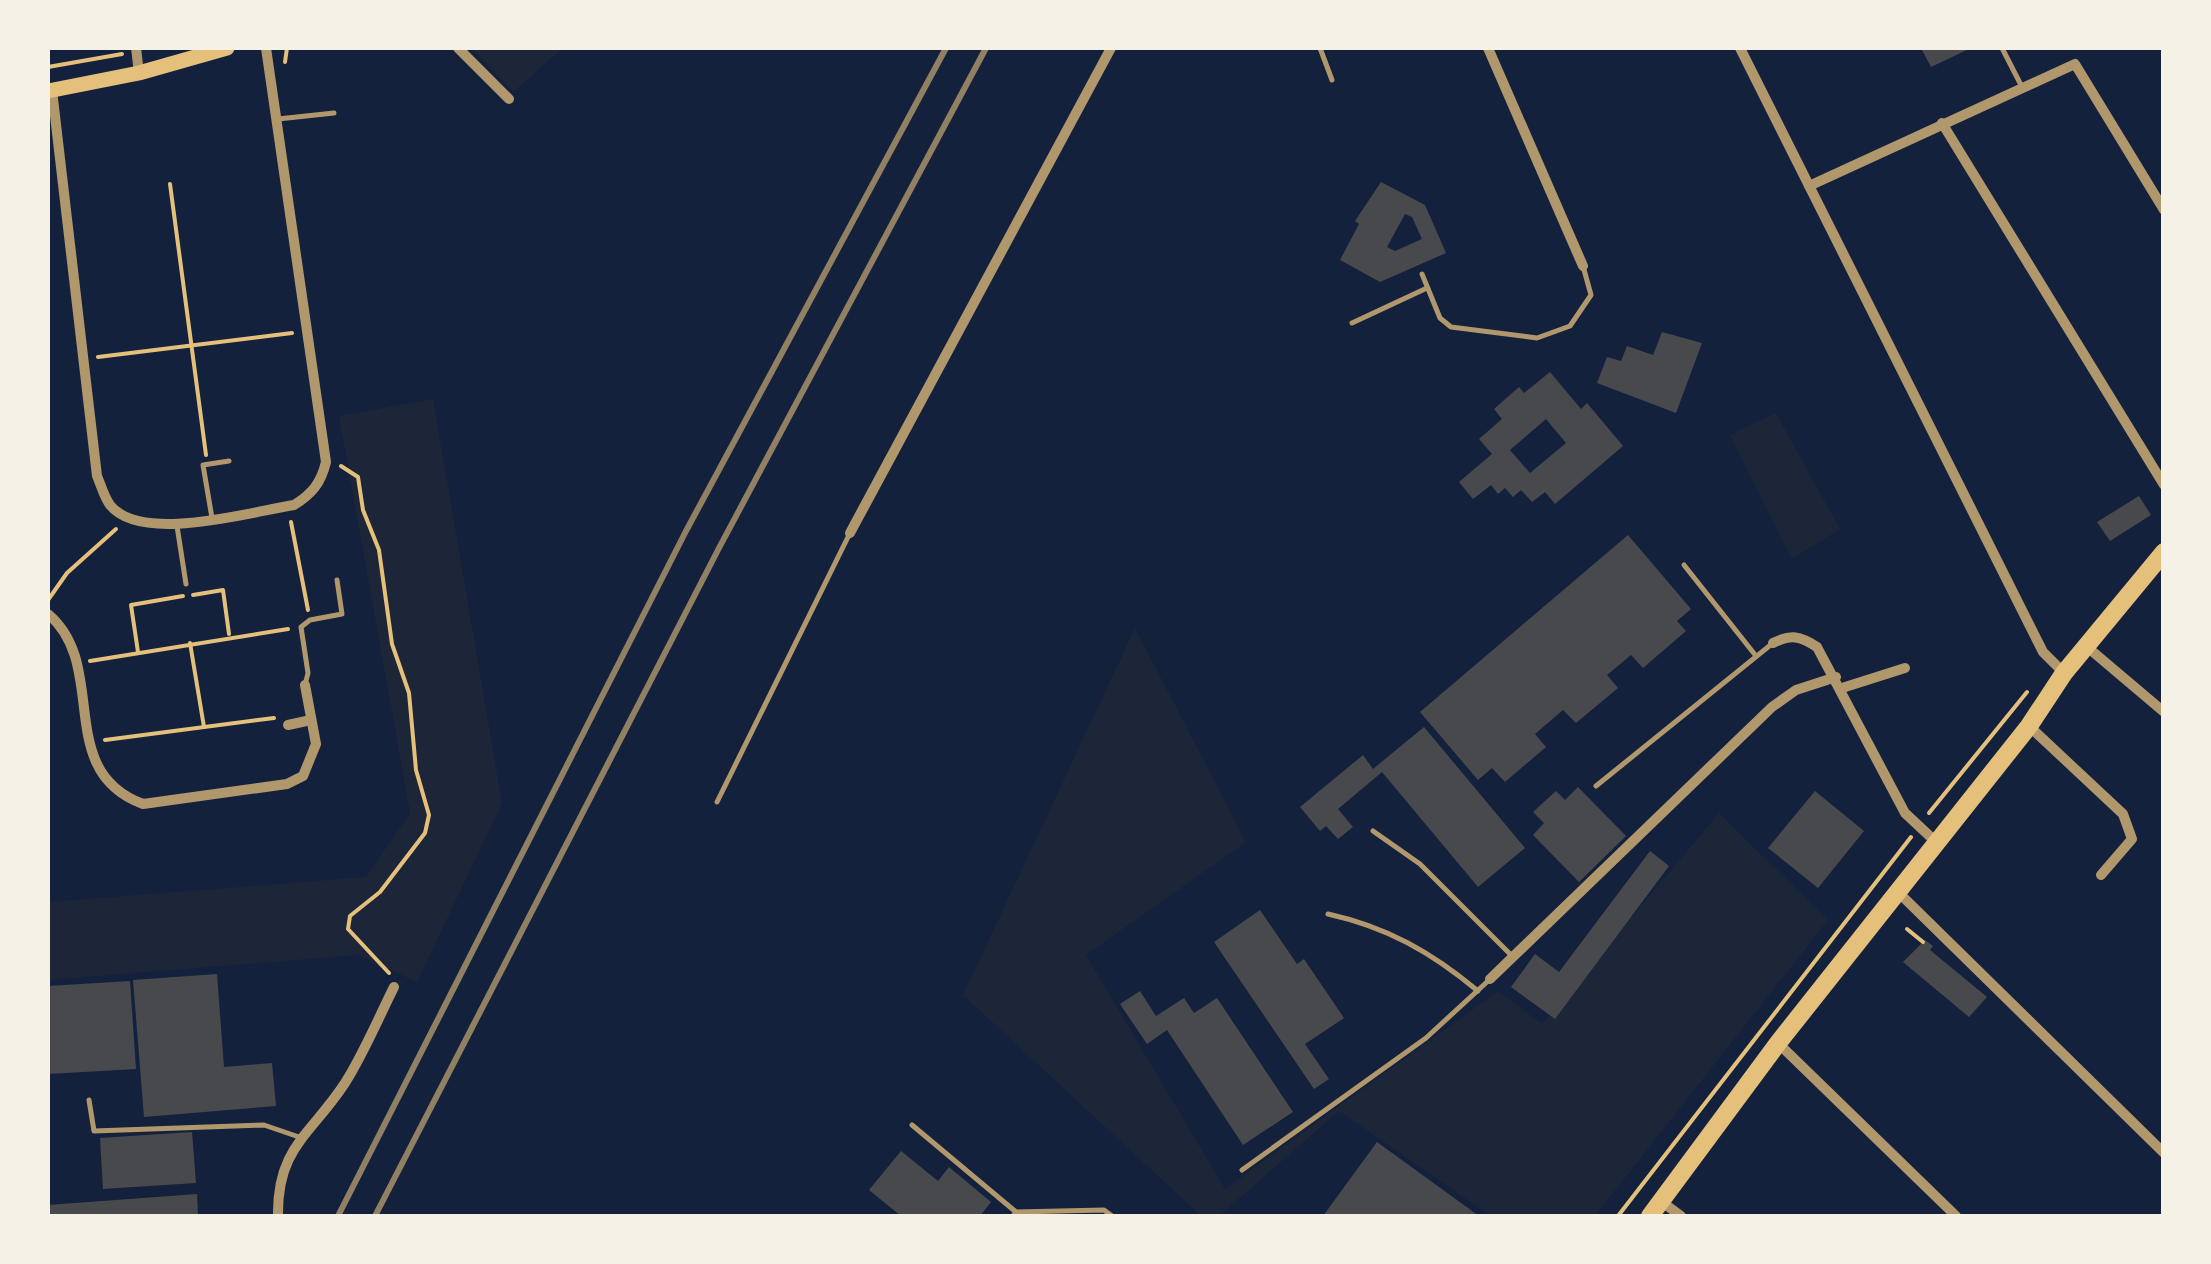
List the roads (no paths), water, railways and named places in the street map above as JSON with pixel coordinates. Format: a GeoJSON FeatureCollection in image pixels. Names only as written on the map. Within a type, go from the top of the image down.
{"type":"FeatureCollection","features":[{"type":"Feature","properties":{"kind":"main road"},"geometry":{"type":"LineString","coordinates":[[50,90],[140,73],[227,48]]}},
{"type":"Feature","properties":{"kind":"main road"},"geometry":{"type":"LineString","coordinates":[[1656,1209],[1778,1044],[2028,726],[2064,673],[2164,552]]}},
{"type":"Feature","properties":{"kind":"street"},"geometry":{"type":"LineString","coordinates":[[136,48],[140,73]]}},
{"type":"Feature","properties":{"kind":"street"},"geometry":{"type":"LineString","coordinates":[[50,90],[97,476],[109,504],[126,518],[149,525],[291,505],[316,487],[326,462],[266,48]]}},
{"type":"Feature","properties":{"kind":"street"},"geometry":{"type":"LineString","coordinates":[[458,48],[509,99]]}},
{"type":"Feature","properties":{"kind":"street"},"geometry":{"type":"LineString","coordinates":[[850,533],[1111,48]]}},
{"type":"Feature","properties":{"kind":"street"},"geometry":{"type":"LineString","coordinates":[[1488,48],[1584,266]]}},
{"type":"Feature","properties":{"kind":"street"},"geometry":{"type":"LineString","coordinates":[[1740,48],[2044,652],[2064,673]]}},
{"type":"Feature","properties":{"kind":"street"},"geometry":{"type":"LineString","coordinates":[[1809,186],[2074,64],[2164,210]]}},
{"type":"Feature","properties":{"kind":"street"},"geometry":{"type":"LineString","coordinates":[[1942,123],[2164,485]]}},
{"type":"Feature","properties":{"kind":"street"},"geometry":{"type":"LineString","coordinates":[[48,614],[71,643],[96,768],[123,796],[143,804],[173,803],[287,784],[303,776],[316,744],[305,685]]}},
{"type":"Feature","properties":{"kind":"street"},"geometry":{"type":"LineString","coordinates":[[1772,643],[1786,636],[1802,636],[1817,647],[1842,688],[1886,781],[1919,827],[1936,842]]}},
{"type":"Feature","properties":{"kind":"street"},"geometry":{"type":"LineString","coordinates":[[2086,646],[2164,712]]}},
{"type":"Feature","properties":{"kind":"street"},"geometry":{"type":"LineString","coordinates":[[1842,688],[1905,668]]}},
{"type":"Feature","properties":{"kind":"street"},"geometry":{"type":"LineString","coordinates":[[1490,978],[1772,707],[1796,690],[1836,677]]}},
{"type":"Feature","properties":{"kind":"street"},"geometry":{"type":"LineString","coordinates":[[288,726],[312,720]]}},
{"type":"Feature","properties":{"kind":"street"},"geometry":{"type":"LineString","coordinates":[[2028,726],[2123,814],[2132,839],[2101,875]]}},
{"type":"Feature","properties":{"kind":"street"},"geometry":{"type":"LineString","coordinates":[[1898,893],[2164,1153]]}},
{"type":"Feature","properties":{"kind":"street"},"geometry":{"type":"LineString","coordinates":[[278,1216],[282,1168],[299,1137],[335,1097],[357,1064],[394,986]]}},
{"type":"Feature","properties":{"kind":"street"},"geometry":{"type":"LineString","coordinates":[[1778,1044],[1956,1216]]}},
{"type":"Feature","properties":{"kind":"street"},"geometry":{"type":"LineString","coordinates":[[1656,1209],[1681,1216]]}},
{"type":"Feature","properties":{"kind":"lane"},"geometry":{"type":"LineString","coordinates":[[1320,48],[1332,80]]}},
{"type":"Feature","properties":{"kind":"lane"},"geometry":{"type":"LineString","coordinates":[[2002,48],[2022,88]]}},
{"type":"Feature","properties":{"kind":"lane"},"geometry":{"type":"LineString","coordinates":[[278,119],[334,113]]}},
{"type":"Feature","properties":{"kind":"lane"},"geometry":{"type":"LineString","coordinates":[[1422,274],[1440,318],[1451,327],[1538,338],[1570,326],[1591,295],[1584,266]]}},
{"type":"Feature","properties":{"kind":"lane"},"geometry":{"type":"LineString","coordinates":[[1352,323],[1428,288]]}},
{"type":"Feature","properties":{"kind":"lane"},"geometry":{"type":"LineString","coordinates":[[212,518],[203,465],[229,461]]}},
{"type":"Feature","properties":{"kind":"lane"},"geometry":{"type":"LineString","coordinates":[[177,524],[186,584]]}},
{"type":"Feature","properties":{"kind":"lane"},"geometry":{"type":"LineString","coordinates":[[717,802],[850,533]]}},
{"type":"Feature","properties":{"kind":"lane"},"geometry":{"type":"LineString","coordinates":[[1684,565],[1756,656]]}},
{"type":"Feature","properties":{"kind":"lane"},"geometry":{"type":"LineString","coordinates":[[305,685],[308,673],[301,627],[310,620],[342,614],[337,580]]}},
{"type":"Feature","properties":{"kind":"lane"},"geometry":{"type":"LineString","coordinates":[[1596,786],[1772,643]]}},
{"type":"Feature","properties":{"kind":"lane"},"geometry":{"type":"LineString","coordinates":[[1373,830],[1420,864],[1513,957]]}},
{"type":"Feature","properties":{"kind":"lane"},"geometry":{"type":"LineString","coordinates":[[1328,914],[1374,924],[1435,956],[1478,990]]}},
{"type":"Feature","properties":{"kind":"lane"},"geometry":{"type":"LineString","coordinates":[[1242,1170],[1426,1038],[1490,978]]}},
{"type":"Feature","properties":{"kind":"lane"},"geometry":{"type":"LineString","coordinates":[[89,1100],[94,1132],[264,1124],[299,1137]]}},
{"type":"Feature","properties":{"kind":"lane"},"geometry":{"type":"LineString","coordinates":[[912,1125],[1014,1214],[1104,1210],[1112,1216]]}},
{"type":"Feature","properties":{"kind":"railway"},"geometry":{"type":"LineString","coordinates":[[338,1216],[686,531],[946,48]]}},
{"type":"Feature","properties":{"kind":"railway"},"geometry":{"type":"LineString","coordinates":[[375,1216],[719,548],[986,48]]}}]}
